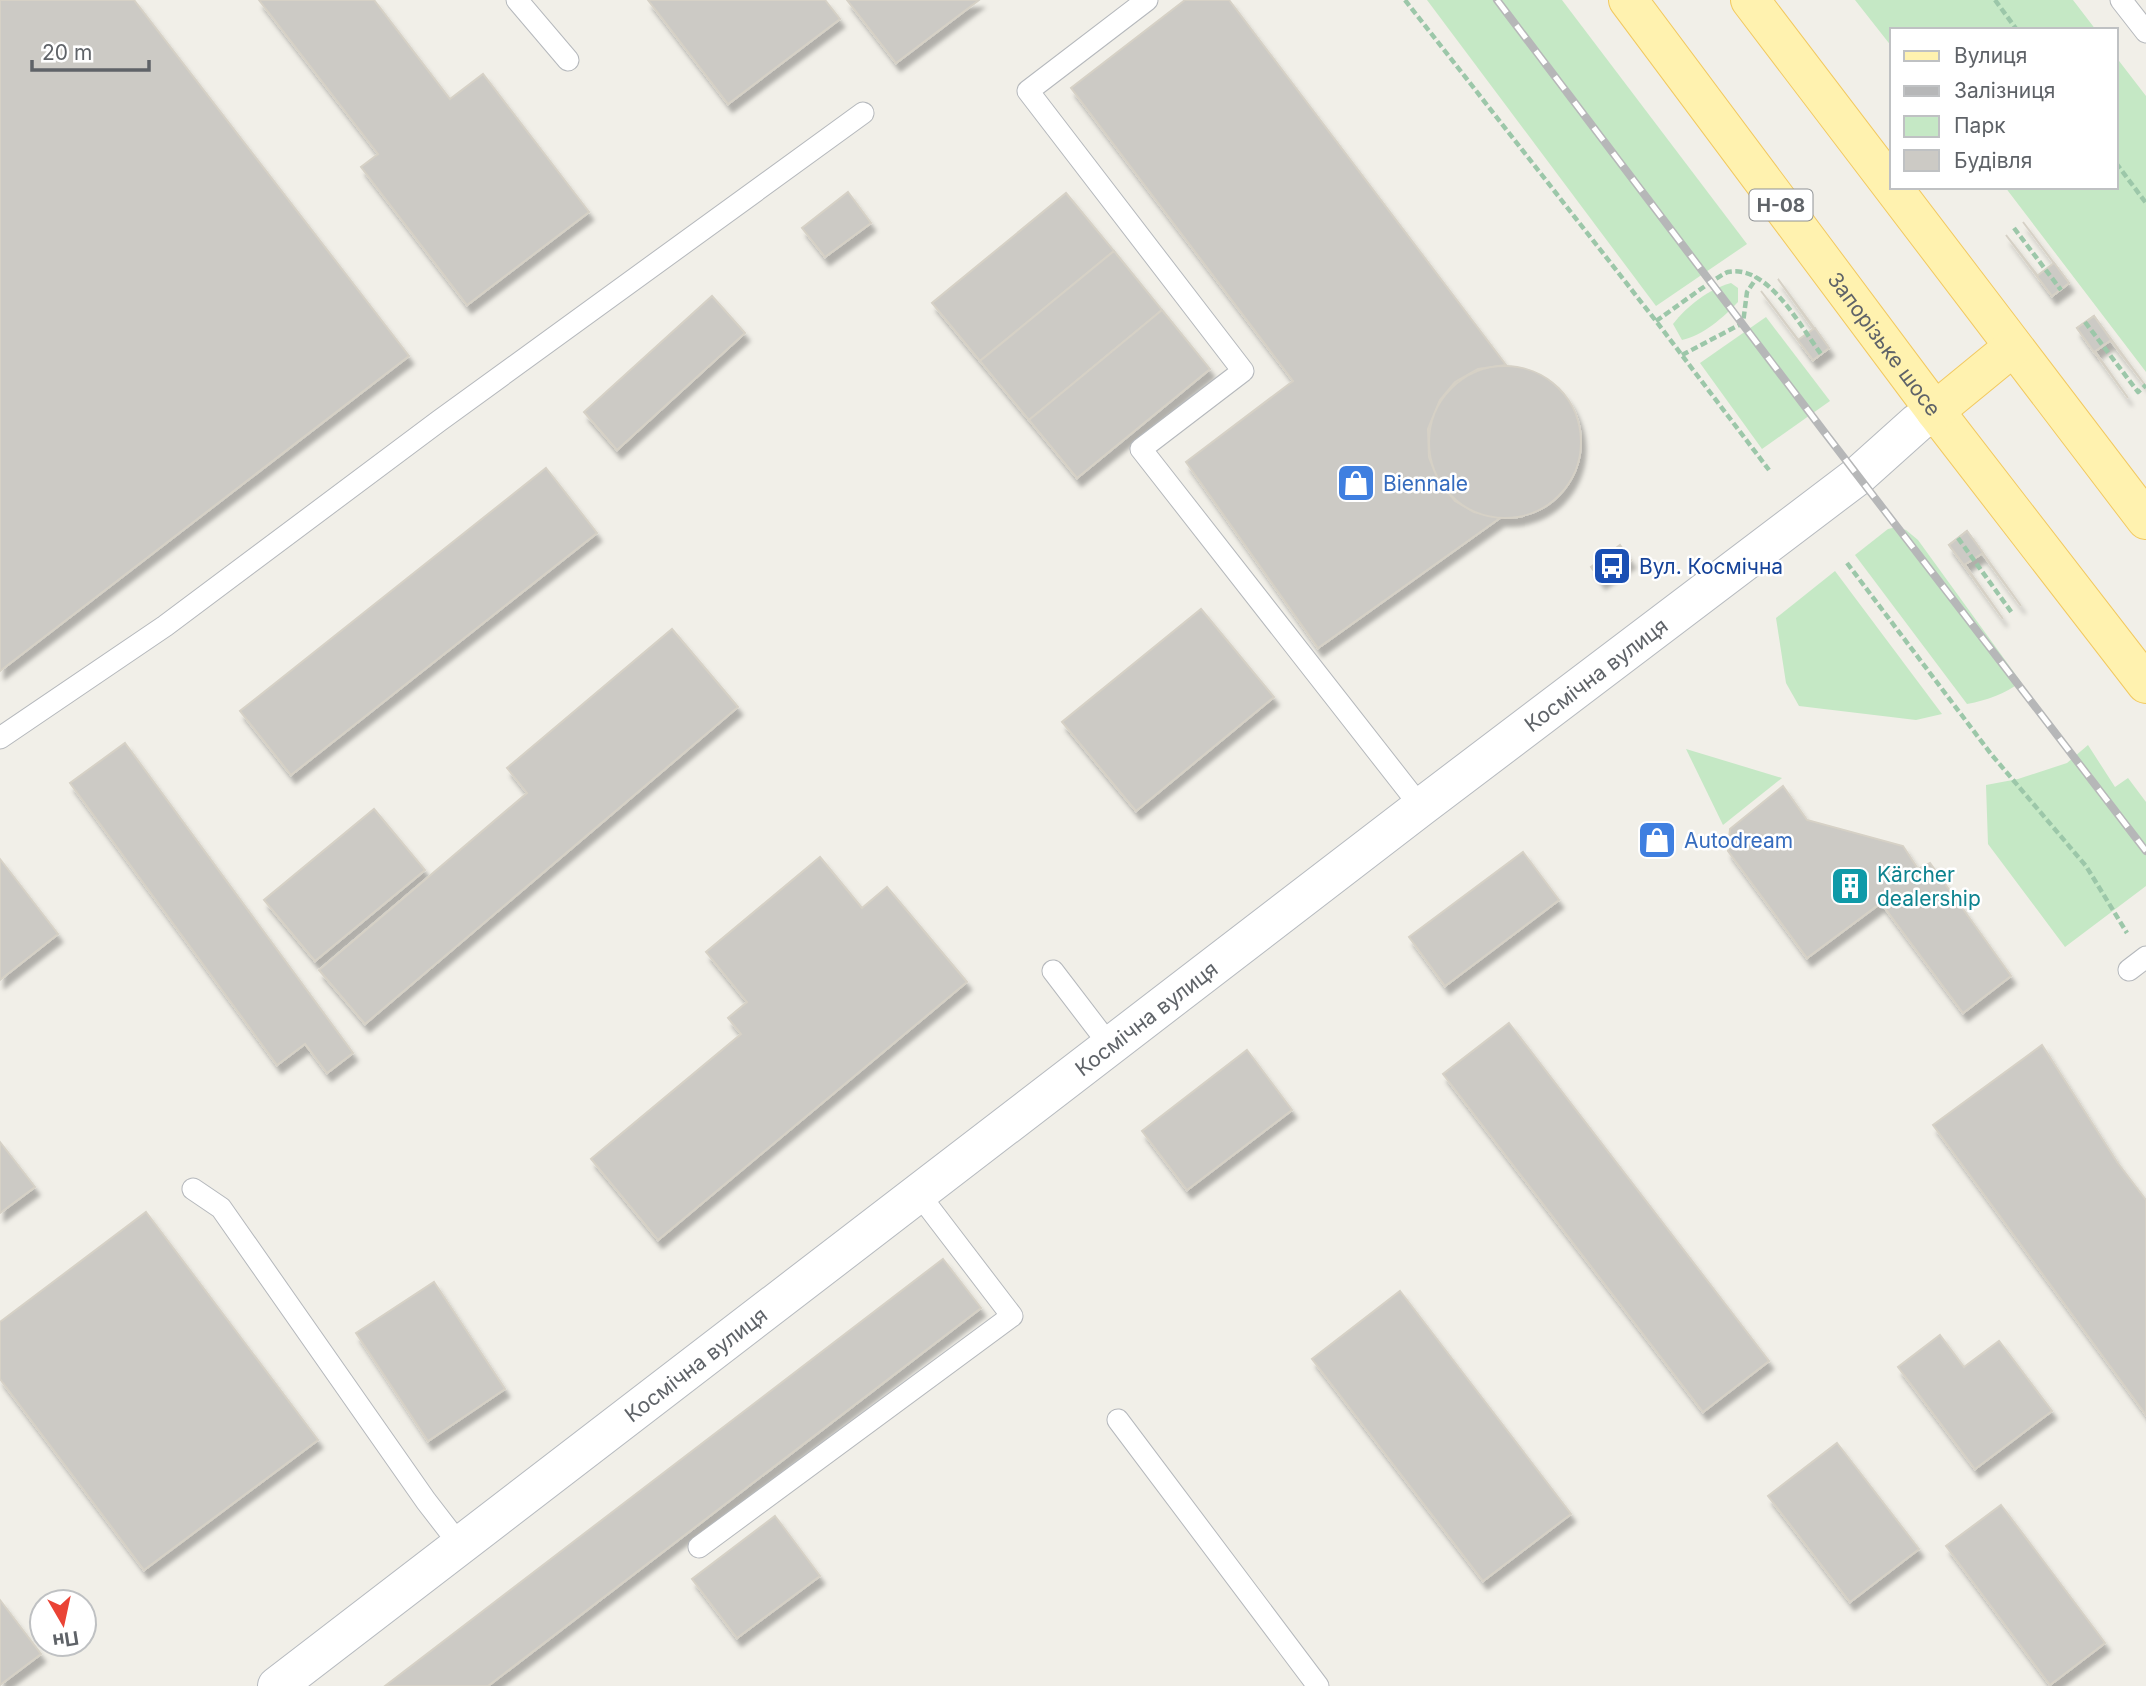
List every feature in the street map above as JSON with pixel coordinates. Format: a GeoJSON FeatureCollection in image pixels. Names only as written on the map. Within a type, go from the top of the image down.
{"type":"FeatureCollection","features":[{"type":"Feature","properties":{"kind":"main road","name":"Запорізьке шосе"},"geometry":{"type":"LineString","coordinates":[[1628,0],[1934,411],[2146,684]]}},
{"type":"Feature","properties":{"kind":"main road"},"geometry":{"type":"LineString","coordinates":[[1750,0],[1890,185]]}},
{"type":"Feature","properties":{"kind":"main road"},"geometry":{"type":"LineString","coordinates":[[1893,189],[2146,520]]}},
{"type":"Feature","properties":{"kind":"main road","name":"Космічна вулиця"},"geometry":{"type":"LineString","coordinates":[[276,1686],[1421,807],[1859,475],[2013,347]]}},
{"type":"Feature","properties":{"kind":"lane"},"geometry":{"type":"LineString","coordinates":[[517,0],[568,60]]}},
{"type":"Feature","properties":{"kind":"lane"},"geometry":{"type":"LineString","coordinates":[[1147,0],[1028,91],[1243,371],[1141,449],[1421,807]]}},
{"type":"Feature","properties":{"kind":"lane"},"geometry":{"type":"LineString","coordinates":[[2122,0],[2145,29]]}},
{"type":"Feature","properties":{"kind":"lane"},"geometry":{"type":"LineString","coordinates":[[0,738],[165,626],[439,421],[863,113]]}},
{"type":"Feature","properties":{"kind":"lane"},"geometry":{"type":"LineString","coordinates":[[1053,971],[1111,1047]]}},
{"type":"Feature","properties":{"kind":"lane"},"geometry":{"type":"LineString","coordinates":[[193,1189],[221,1208],[426,1501],[460,1545]]}},
{"type":"Feature","properties":{"kind":"lane"},"geometry":{"type":"LineString","coordinates":[[699,1547],[1012,1316],[918,1193]]}},
{"type":"Feature","properties":{"kind":"lane"},"geometry":{"type":"LineString","coordinates":[[1118,1420],[1318,1686]]}},
{"type":"Feature","properties":{"kind":"path"},"geometry":{"type":"LineString","coordinates":[[1405,0],[1769,470]]}},
{"type":"Feature","properties":{"kind":"path"},"geometry":{"type":"LineString","coordinates":[[1995,0],[2016,28]]}},
{"type":"Feature","properties":{"kind":"path"},"geometry":{"type":"LineString","coordinates":[[2118,166],[2146,203]]}},
{"type":"Feature","properties":{"kind":"path"},"geometry":{"type":"LineString","coordinates":[[2014,228],[2061,290]]}},
{"type":"Feature","properties":{"kind":"path"},"geometry":{"type":"LineString","coordinates":[[1656,321],[1726,272],[1748,272],[1769,285],[1821,354]]}},
{"type":"Feature","properties":{"kind":"path"},"geometry":{"type":"LineString","coordinates":[[1682,355],[1743,323],[1747,292],[1757,277]]}},
{"type":"Feature","properties":{"kind":"path"},"geometry":{"type":"LineString","coordinates":[[2085,322],[2138,392],[2146,385]]}},
{"type":"Feature","properties":{"kind":"path"},"geometry":{"type":"LineString","coordinates":[[1958,538],[2012,613]]}},
{"type":"Feature","properties":{"kind":"path"},"geometry":{"type":"LineString","coordinates":[[1847,564],[1991,754],[2086,866],[2140,962]]}},
{"type":"Feature","properties":{"kind":"green space"},"geometry":{"type":"Polygon","coordinates":[[[1427,0],[1562,0],[1747,244],[1656,306],[1427,0]]]}},
{"type":"Feature","properties":{"kind":"green space"},"geometry":{"type":"Polygon","coordinates":[[[1855,0],[2073,0],[2094,28],[1890,28],[1890,44],[1855,0]]]}},
{"type":"Feature","properties":{"kind":"green space"},"geometry":{"type":"Polygon","coordinates":[[[2118,60],[2146,96],[2146,372],[2007,189],[2118,189],[2118,60]]]}},
{"type":"Feature","properties":{"kind":"green space"},"geometry":{"type":"Polygon","coordinates":[[[1731,283],[1738,288],[1738,302],[1705,330],[1682,340],[1673,324],[1679,317],[1707,294],[1731,283]]]}},
{"type":"Feature","properties":{"kind":"green space"},"geometry":{"type":"Polygon","coordinates":[[[1766,317],[1830,401],[1762,449],[1700,363],[1766,317]]]}},
{"type":"Feature","properties":{"kind":"green space"},"geometry":{"type":"Polygon","coordinates":[[[1897,527],[1906,530],[1918,540],[2021,682],[1996,696],[1967,704],[1855,555],[1888,529],[1897,527]]]}},
{"type":"Feature","properties":{"kind":"green space"},"geometry":{"type":"Polygon","coordinates":[[[1835,571],[1942,714],[1916,720],[1799,706],[1786,683],[1776,618],[1835,571]]]}},
{"type":"Feature","properties":{"kind":"green space"},"geometry":{"type":"Polygon","coordinates":[[[2088,745],[2115,787],[2128,778],[2146,802],[2146,886],[2065,947],[1988,844],[1986,785],[2018,779],[2067,763],[2088,745]]]}},
{"type":"Feature","properties":{"kind":"green space"},"geometry":{"type":"Polygon","coordinates":[[[1686,749],[1782,778],[1723,825],[1686,749]]]}},
{"type":"Feature","properties":{"kind":"building"},"geometry":{"type":"Polygon","coordinates":[[[0,0],[134,0],[409,356],[0,671],[0,0]]]}},
{"type":"Feature","properties":{"kind":"building"},"geometry":{"type":"Polygon","coordinates":[[[259,0],[374,0],[450,99],[483,74],[589,212],[467,305],[361,167],[378,154],[259,0]]]}},
{"type":"Feature","properties":{"kind":"building"},"geometry":{"type":"Polygon","coordinates":[[[648,0],[825,0],[840,19],[728,104],[648,0]]]}},
{"type":"Feature","properties":{"kind":"building"},"geometry":{"type":"Polygon","coordinates":[[[847,0],[979,0],[896,63],[847,0]]]}},
{"type":"Feature","properties":{"kind":"building"},"geometry":{"type":"Polygon","coordinates":[[[1185,0],[1229,0],[1506,365],[1478,369],[1455,382],[1440,400],[1428,429],[1429,457],[1438,480],[1455,501],[1474,512],[1500,518],[1318,648],[1186,462],[1293,381],[1071,88],[1185,0]]]}},
{"type":"Feature","properties":{"kind":"building"},"geometry":{"type":"Polygon","coordinates":[[[848,192],[871,223],[825,257],[802,228],[848,192]]]}},
{"type":"Feature","properties":{"kind":"building"},"geometry":{"type":"Polygon","coordinates":[[[1066,193],[1114,251],[980,361],[932,303],[1066,193]]]}},
{"type":"Feature","properties":{"kind":"building"},"geometry":{"type":"Polygon","coordinates":[[[2023,222],[2069,283],[2052,296],[2006,235],[2052,294],[2068,282],[2023,222]]]}},
{"type":"Feature","properties":{"kind":"building"},"geometry":{"type":"Polygon","coordinates":[[[1114,251],[1162,310],[1029,420],[980,361],[1114,251]]]}},
{"type":"Feature","properties":{"kind":"building"},"geometry":{"type":"Polygon","coordinates":[[[2054,263],[2069,283],[2052,296],[2037,276],[2054,263]]]}},
{"type":"Feature","properties":{"kind":"building"},"geometry":{"type":"Polygon","coordinates":[[[1778,279],[1829,348],[1813,360],[1761,291],[1813,359],[1827,348],[1778,279]]]}},
{"type":"Feature","properties":{"kind":"building"},"geometry":{"type":"Polygon","coordinates":[[[712,296],[745,333],[617,450],[584,412],[712,296]]]}},
{"type":"Feature","properties":{"kind":"building"},"geometry":{"type":"Polygon","coordinates":[[[1162,310],[1210,369],[1077,478],[1029,420],[1162,310]]]}},
{"type":"Feature","properties":{"kind":"building"},"geometry":{"type":"Polygon","coordinates":[[[2094,316],[2145,385],[2093,318],[2079,329],[2128,398],[2077,328],[2094,316]]]}},
{"type":"Feature","properties":{"kind":"building"},"geometry":{"type":"Polygon","coordinates":[[[2094,316],[2111,340],[2094,352],[2077,328],[2094,316]]]}},
{"type":"Feature","properties":{"kind":"building"},"geometry":{"type":"Polygon","coordinates":[[[1815,328],[1829,348],[1813,360],[1798,340],[1815,328]]]}},
{"type":"Feature","properties":{"kind":"building"},"geometry":{"type":"Polygon","coordinates":[[[1505,366],[1534,371],[1559,388],[1576,413],[1581,442],[1576,471],[1559,496],[1534,513],[1505,518],[1476,513],[1451,496],[1434,471],[1429,442],[1434,413],[1451,388],[1476,371],[1505,366]]]}},
{"type":"Feature","properties":{"kind":"building"},"geometry":{"type":"Polygon","coordinates":[[[546,468],[597,533],[291,775],[240,711],[546,468]]]}},
{"type":"Feature","properties":{"kind":"building"},"geometry":{"type":"Polygon","coordinates":[[[1967,531],[2021,606],[1967,533],[1951,545],[2003,619],[1949,545],[1967,531]]]}},
{"type":"Feature","properties":{"kind":"building"},"geometry":{"type":"Polygon","coordinates":[[[1967,531],[1983,553],[1964,565],[1949,545],[1967,531]]]}},
{"type":"Feature","properties":{"kind":"building"},"geometry":{"type":"Polygon","coordinates":[[[1620,545],[1631,560],[1601,581],[1591,567],[1620,545]]]}},
{"type":"Feature","properties":{"kind":"building"},"geometry":{"type":"Polygon","coordinates":[[[1201,609],[1274,697],[1136,811],[1062,722],[1201,609]]]}},
{"type":"Feature","properties":{"kind":"building"},"geometry":{"type":"Polygon","coordinates":[[[672,629],[738,707],[365,1024],[319,970],[527,793],[507,768],[672,629]]]}},
{"type":"Feature","properties":{"kind":"building"},"geometry":{"type":"Polygon","coordinates":[[[125,743],[353,1053],[327,1073],[305,1044],[277,1065],[70,783],[125,743]]]}},
{"type":"Feature","properties":{"kind":"building","name":"Kärcher dealership"},"geometry":{"type":"Polygon","coordinates":[[[1783,786],[1807,820],[1903,846],[1918,869],[1930,863],[2011,976],[1963,1013],[1881,903],[1807,958],[1728,851],[1730,829],[1783,786]]]}},
{"type":"Feature","properties":{"kind":"building"},"geometry":{"type":"Polygon","coordinates":[[[374,809],[425,870],[315,961],[264,900],[374,809]]]}},
{"type":"Feature","properties":{"kind":"building"},"geometry":{"type":"Polygon","coordinates":[[[1523,852],[1559,900],[1445,986],[1409,937],[1523,852]]]}},
{"type":"Feature","properties":{"kind":"building"},"geometry":{"type":"Polygon","coordinates":[[[820,857],[862,908],[887,887],[967,982],[658,1240],[591,1159],[741,1034],[728,1018],[747,1002],[706,952],[820,857]]]}},
{"type":"Feature","properties":{"kind":"building"},"geometry":{"type":"Polygon","coordinates":[[[0,859],[58,934],[0,980],[0,859]]]}},
{"type":"Feature","properties":{"kind":"building"},"geometry":{"type":"Polygon","coordinates":[[[1509,1023],[1769,1361],[1703,1412],[1443,1074],[1509,1023]]]}},
{"type":"Feature","properties":{"kind":"building"},"geometry":{"type":"Polygon","coordinates":[[[2042,1045],[2117,1162],[2146,1200],[2146,1415],[1933,1125],[2042,1045]]]}},
{"type":"Feature","properties":{"kind":"building"},"geometry":{"type":"Polygon","coordinates":[[[1247,1050],[1292,1110],[1187,1190],[1142,1131],[1247,1050]]]}},
{"type":"Feature","properties":{"kind":"building"},"geometry":{"type":"Polygon","coordinates":[[[0,1142],[35,1187],[0,1213],[0,1142]]]}},
{"type":"Feature","properties":{"kind":"building"},"geometry":{"type":"Polygon","coordinates":[[[146,1212],[318,1440],[144,1570],[0,1379],[0,1322],[146,1212]]]}},
{"type":"Feature","properties":{"kind":"building"},"geometry":{"type":"Polygon","coordinates":[[[943,1259],[981,1308],[488,1686],[385,1686],[943,1259]]]}},
{"type":"Feature","properties":{"kind":"building"},"geometry":{"type":"Polygon","coordinates":[[[434,1282],[505,1389],[428,1441],[356,1333],[434,1282]]]}},
{"type":"Feature","properties":{"kind":"building"},"geometry":{"type":"Polygon","coordinates":[[[1400,1291],[1571,1514],[1483,1581],[1312,1359],[1400,1291]]]}},
{"type":"Feature","properties":{"kind":"building"},"geometry":{"type":"Polygon","coordinates":[[[1940,1335],[1964,1367],[1999,1341],[2052,1411],[1975,1469],[1898,1367],[1940,1335]]]}},
{"type":"Feature","properties":{"kind":"building"},"geometry":{"type":"Polygon","coordinates":[[[1837,1443],[1919,1549],[1850,1602],[1768,1496],[1837,1443]]]}},
{"type":"Feature","properties":{"kind":"building"},"geometry":{"type":"Polygon","coordinates":[[[2001,1505],[2105,1643],[2050,1685],[1946,1546],[2001,1505]]]}},
{"type":"Feature","properties":{"kind":"building"},"geometry":{"type":"Polygon","coordinates":[[[775,1516],[820,1576],[737,1638],[692,1579],[775,1516]]]}},
{"type":"Feature","properties":{"kind":"building"},"geometry":{"type":"Polygon","coordinates":[[[0,1600],[28,1637],[28,1658],[36,1658],[0,1685],[0,1600]]]}},
{"type":"Feature","properties":{"kind":"railway"},"geometry":{"type":"LineString","coordinates":[[1497,0],[2146,851]]}},
{"type":"Feature","properties":{"kind":"place","name":"Biennale"},"geometry":{"type":"Point","coordinates":[1356,483]}},
{"type":"Feature","properties":{"kind":"place","name":"Вул. Космічна"},"geometry":{"type":"Point","coordinates":[1612,566]}},
{"type":"Feature","properties":{"kind":"place","name":"Autodream"},"geometry":{"type":"Point","coordinates":[1657,840]}},
{"type":"Feature","properties":{"kind":"place","name":"Kärcher dealership"},"geometry":{"type":"Point","coordinates":[1850,886]}}]}
